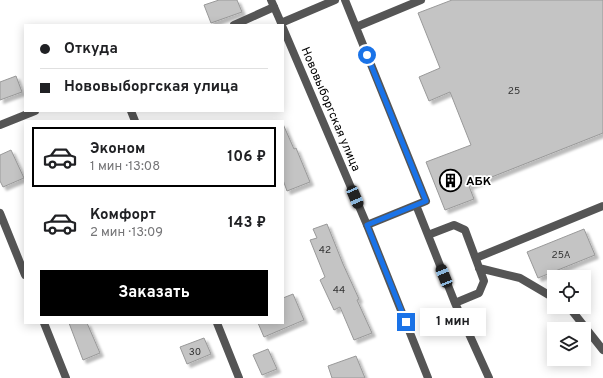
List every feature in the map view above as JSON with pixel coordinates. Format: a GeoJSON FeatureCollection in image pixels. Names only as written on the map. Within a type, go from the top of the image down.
{"type":"FeatureCollection","features":[{"type":"Feature","properties":{"kind":"street"},"geometry":{"type":"LineString","coordinates":[[284,24],[335,0]]}},
{"type":"Feature","properties":{"kind":"street"},"geometry":{"type":"LineString","coordinates":[[344,0],[426,201],[367,225]]}},
{"type":"Feature","properties":{"kind":"street"},"geometry":{"type":"LineString","coordinates":[[356,27],[421,0]]}},
{"type":"Feature","properties":{"kind":"street"},"geometry":{"type":"LineString","coordinates":[[236,24],[273,4]]}},
{"type":"Feature","properties":{"kind":"street","name":"Нововыборгская улица"},"geometry":{"type":"LineString","coordinates":[[273,4],[282,24]]}},
{"type":"Feature","properties":{"kind":"street","name":"Нововыборгская улица"},"geometry":{"type":"LineString","coordinates":[[284,30],[367,225],[428,378]]}},
{"type":"Feature","properties":{"kind":"street"},"geometry":{"type":"LineString","coordinates":[[0,125],[32,112]]}},
{"type":"Feature","properties":{"kind":"street"},"geometry":{"type":"LineString","coordinates":[[416,205],[455,303],[489,378]]}},
{"type":"Feature","properties":{"kind":"street"},"geometry":{"type":"LineString","coordinates":[[476,258],[603,206]]}},
{"type":"Feature","properties":{"kind":"street"},"geometry":{"type":"LineString","coordinates":[[0,213],[24,273]]}},
{"type":"Feature","properties":{"kind":"street"},"geometry":{"type":"LineString","coordinates":[[428,235],[454,225],[465,230],[484,281],[479,293],[455,303]]}},
{"type":"Feature","properties":{"kind":"street"},"geometry":{"type":"LineString","coordinates":[[479,268],[520,278],[547,294]]}},
{"type":"Feature","properties":{"kind":"street"},"geometry":{"type":"LineString","coordinates":[[575,314],[603,350]]}},
{"type":"Feature","properties":{"kind":"street"},"geometry":{"type":"LineString","coordinates":[[44,324],[66,378]]}},
{"type":"Feature","properties":{"kind":"street"},"geometry":{"type":"LineString","coordinates":[[217,324],[239,378]]}},
{"type":"Feature","properties":{"kind":"building"},"geometry":{"type":"Polygon","coordinates":[[[219,0],[237,0],[242,12],[211,23],[204,5],[219,0]]]}},
{"type":"Feature","properties":{"kind":"building"},"geometry":{"type":"Polygon","coordinates":[[[452,0],[603,0],[603,133],[469,186],[474,199],[445,210],[426,162],[471,145],[450,92],[429,101],[419,77],[440,68],[418,13],[452,0]]]}},
{"type":"Feature","properties":{"kind":"building"},"geometry":{"type":"Polygon","coordinates":[[[16,76],[22,92],[0,100],[0,82],[16,76]]]}},
{"type":"Feature","properties":{"kind":"building"},"geometry":{"type":"Polygon","coordinates":[[[284,126],[294,149],[296,148],[310,182],[287,191],[284,183],[284,126]]]}},
{"type":"Feature","properties":{"kind":"building"},"geometry":{"type":"Polygon","coordinates":[[[11,150],[24,178],[3,187],[0,181],[0,155],[11,150]]]}},
{"type":"Feature","properties":{"kind":"building"},"geometry":{"type":"Polygon","coordinates":[[[327,224],[359,299],[357,300],[372,333],[354,340],[340,307],[334,310],[320,280],[325,277],[310,240],[317,238],[313,229],[327,224]]]}},
{"type":"Feature","properties":{"kind":"building"},"geometry":{"type":"Polygon","coordinates":[[[584,229],[595,255],[558,270],[547,270],[547,274],[538,278],[527,252],[584,229]]]}},
{"type":"Feature","properties":{"kind":"building"},"geometry":{"type":"Polygon","coordinates":[[[293,294],[304,320],[264,337],[258,324],[284,324],[284,298],[293,294]]]}},
{"type":"Feature","properties":{"kind":"building"},"geometry":{"type":"Polygon","coordinates":[[[69,324],[87,324],[100,353],[83,360],[69,324]]]}},
{"type":"Feature","properties":{"kind":"building"},"geometry":{"type":"Polygon","coordinates":[[[204,338],[211,354],[187,364],[180,347],[204,338]]]}},
{"type":"Feature","properties":{"kind":"building"},"geometry":{"type":"Polygon","coordinates":[[[268,349],[277,369],[262,375],[253,355],[268,349]]]}},
{"type":"Feature","properties":{"kind":"building"},"geometry":{"type":"Polygon","coordinates":[[[356,356],[365,378],[332,378],[328,366],[356,356]]]}},
{"type":"Feature","properties":{"kind":"place","name":"АБК"},"geometry":{"type":"Point","coordinates":[450,181]}},
{"type":"Feature","properties":{"kind":"route"},"geometry":{"type":"LineString","coordinates":[[367,55],[426,201],[367,225],[406,322]]}}]}
